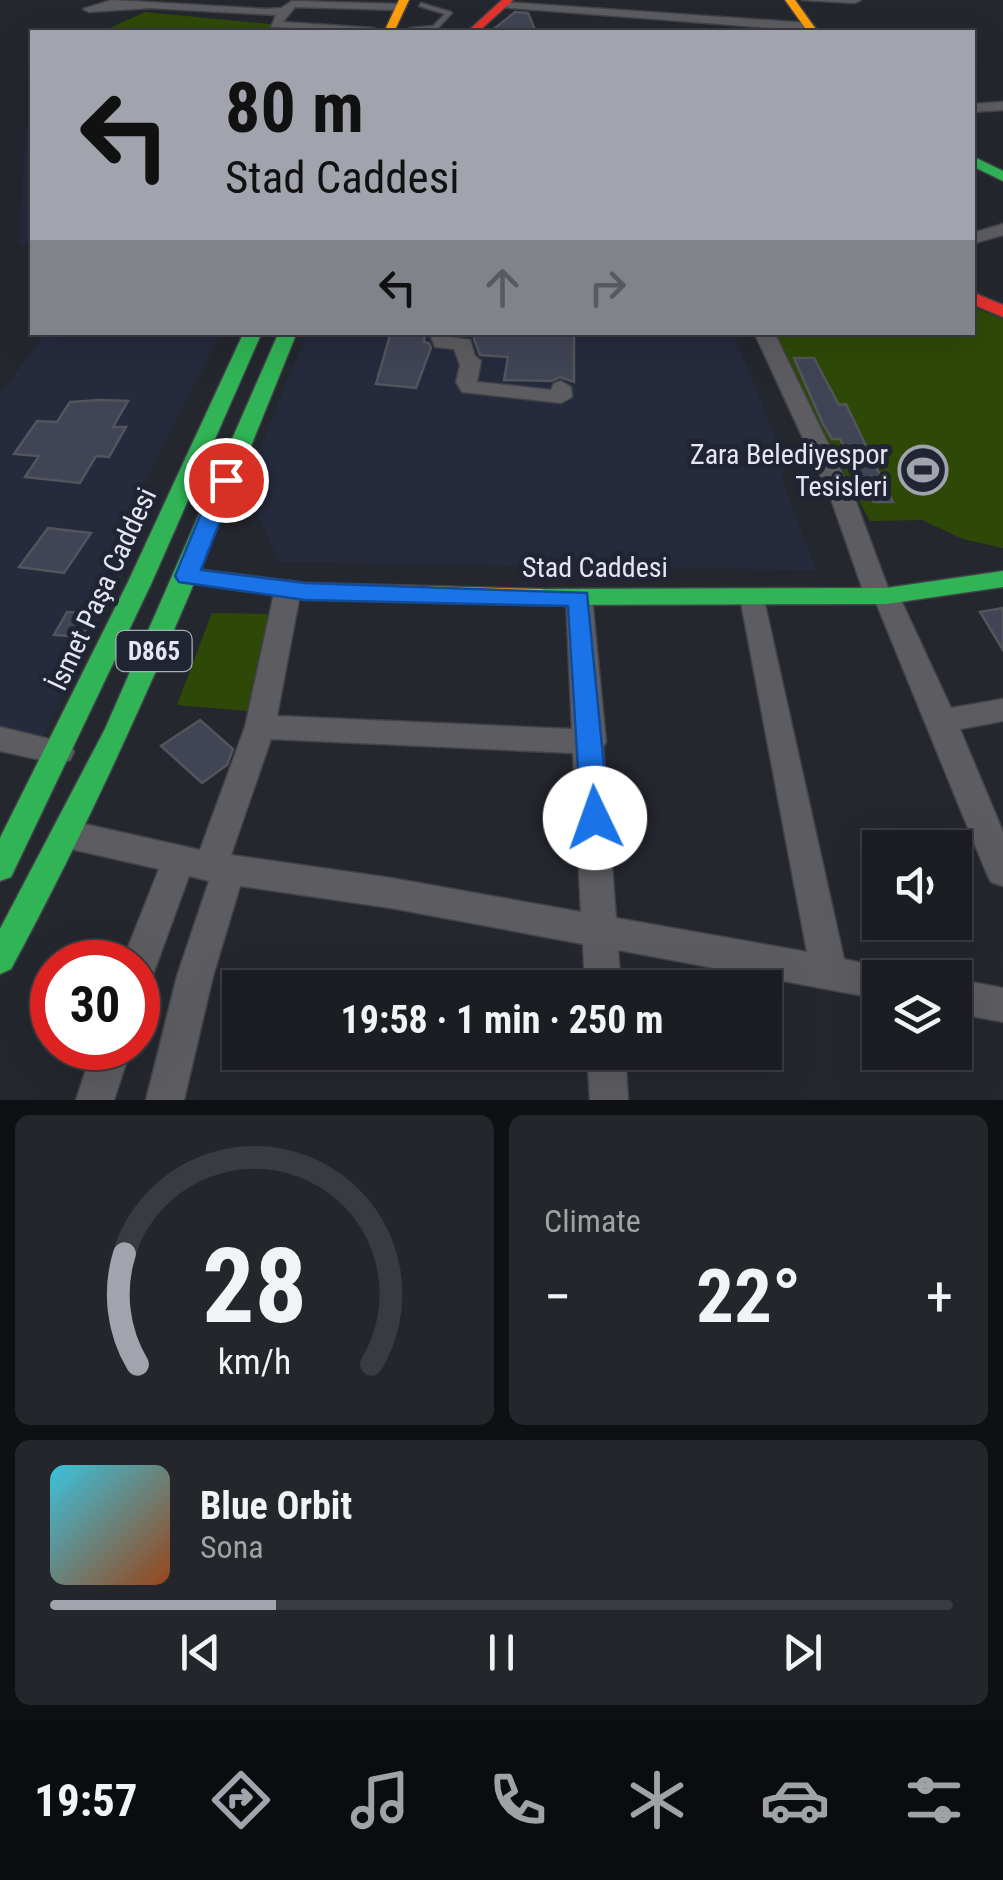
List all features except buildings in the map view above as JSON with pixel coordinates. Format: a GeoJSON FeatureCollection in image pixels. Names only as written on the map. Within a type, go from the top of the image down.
{"type":"FeatureCollection","features":[{"type":"Feature","properties":{"kind":"main road"},"geometry":{"type":"LineString","coordinates":[[790,0],[811,30]]}},
{"type":"Feature","properties":{"kind":"main road"},"geometry":{"type":"LineString","coordinates":[[474,30],[506,2]]}},
{"type":"Feature","properties":{"kind":"main road"},"geometry":{"type":"LineString","coordinates":[[403,30],[412,3]]}},
{"type":"Feature","properties":{"kind":"main road"},"geometry":{"type":"LineString","coordinates":[[975,162],[1003,177]]}},
{"type":"Feature","properties":{"kind":"main road"},"geometry":{"type":"LineString","coordinates":[[975,298],[1000,308]]}},
{"type":"Feature","properties":{"kind":"main road","name":"İsmet Paşa Caddesi"},"geometry":{"type":"LineString","coordinates":[[0,868],[59,752],[252,335]]}},
{"type":"Feature","properties":{"kind":"main road","name":"D865"},"geometry":{"type":"LineString","coordinates":[[0,960],[72,835],[187,576],[287,335]]}},
{"type":"Feature","properties":{"kind":"main road","name":"Stad Caddesi"},"geometry":{"type":"LineString","coordinates":[[187,576],[288,589],[579,598],[882,596],[1003,579]]}},
{"type":"Feature","properties":{"kind":"street"},"geometry":{"type":"LineString","coordinates":[[126,0],[89,9],[412,3]]}},
{"type":"Feature","properties":{"kind":"street"},"geometry":{"type":"LineString","coordinates":[[184,8],[204,0]]}},
{"type":"Feature","properties":{"kind":"street"},"geometry":{"type":"LineString","coordinates":[[377,0],[412,3]]}},
{"type":"Feature","properties":{"kind":"street"},"geometry":{"type":"LineString","coordinates":[[808,0],[856,0]]}},
{"type":"Feature","properties":{"kind":"street"},"geometry":{"type":"LineString","coordinates":[[506,2],[811,30]]}},
{"type":"Feature","properties":{"kind":"street"},"geometry":{"type":"LineString","coordinates":[[290,5],[275,24],[349,30]]}},
{"type":"Feature","properties":{"kind":"street"},"geometry":{"type":"LineString","coordinates":[[975,108],[1003,106]]}},
{"type":"Feature","properties":{"kind":"street"},"geometry":{"type":"LineString","coordinates":[[975,238],[1003,229]]}},
{"type":"Feature","properties":{"kind":"street"},"geometry":{"type":"LineString","coordinates":[[440,335],[442,343],[464,344],[465,360],[471,361],[466,382],[469,388],[561,397],[560,387]]}},
{"type":"Feature","properties":{"kind":"street"},"geometry":{"type":"LineString","coordinates":[[765,335],[942,721],[1002,869]]}},
{"type":"Feature","properties":{"kind":"street"},"geometry":{"type":"LineString","coordinates":[[156,940],[206,865],[260,727],[288,589]]}},
{"type":"Feature","properties":{"kind":"street"},"geometry":{"type":"LineString","coordinates":[[579,598],[603,970]]}},
{"type":"Feature","properties":{"kind":"street"},"geometry":{"type":"LineString","coordinates":[[753,598],[827,962],[825,972]]}},
{"type":"Feature","properties":{"kind":"street"},"geometry":{"type":"LineString","coordinates":[[942,721],[1003,710]]}},
{"type":"Feature","properties":{"kind":"street"},"geometry":{"type":"LineString","coordinates":[[260,727],[591,742]]}},
{"type":"Feature","properties":{"kind":"street"},"geometry":{"type":"LineString","coordinates":[[0,739],[59,752]]}},
{"type":"Feature","properties":{"kind":"street"},"geometry":{"type":"LineString","coordinates":[[72,835],[206,865],[390,893],[862,979]]}},
{"type":"Feature","properties":{"kind":"street"},"geometry":{"type":"LineString","coordinates":[[165,1100],[195,976],[206,865]]}},
{"type":"Feature","properties":{"kind":"street"},"geometry":{"type":"LineString","coordinates":[[972,999],[1003,1005]]}},
{"type":"Feature","properties":{"kind":"street"},"geometry":{"type":"LineString","coordinates":[[95,1100],[105,1070]]}},
{"type":"Feature","properties":{"kind":"street"},"geometry":{"type":"LineString","coordinates":[[608,1070],[610,1100]]}},
{"type":"Feature","properties":{"kind":"shaded area"},"geometry":{"type":"Polygon","coordinates":[[[30,126],[30,246],[19,245],[25,131],[30,126]]]}},
{"type":"Feature","properties":{"kind":"shaded area"},"geometry":{"type":"Polygon","coordinates":[[[44,335],[220,335],[135,500],[148,525],[41,739],[0,729],[0,395],[44,335]]]}},
{"type":"Feature","properties":{"kind":"shaded area"},"geometry":{"type":"Polygon","coordinates":[[[306,335],[735,335],[779,447],[783,483],[816,570],[279,562],[245,486],[306,335]]]}},
{"type":"Feature","properties":{"kind":"green space"},"geometry":{"type":"Polygon","coordinates":[[[145,12],[330,30],[105,30],[145,12]]]}},
{"type":"Feature","properties":{"kind":"green space","name":"Zara Belediyespor Tesisleri"},"geometry":{"type":"Polygon","coordinates":[[[975,308],[1003,319],[1003,548],[963,539],[922,520],[870,521],[771,335],[975,335],[975,308]]]}},
{"type":"Feature","properties":{"kind":"green space"},"geometry":{"type":"Polygon","coordinates":[[[212,613],[269,614],[247,711],[177,705],[212,613]]]}},
{"type":"Feature","properties":{"kind":"traffic: fast"},"geometry":{"type":"LineString","coordinates":[[975,162],[1003,177]]}},
{"type":"Feature","properties":{"kind":"traffic: fast"},"geometry":{"type":"LineString","coordinates":[[0,868],[140,582],[252,335]]}},
{"type":"Feature","properties":{"kind":"traffic: fast"},"geometry":{"type":"LineString","coordinates":[[0,959],[118,729],[189,571],[287,335]]}},
{"type":"Feature","properties":{"kind":"traffic: fast"},"geometry":{"type":"LineString","coordinates":[[542,597],[886,596],[1003,579]]}},
{"type":"Feature","properties":{"kind":"traffic: slow"},"geometry":{"type":"LineString","coordinates":[[390,30],[404,0]]}},
{"type":"Feature","properties":{"kind":"traffic: slow"},"geometry":{"type":"LineString","coordinates":[[790,0],[812,30]]}},
{"type":"Feature","properties":{"kind":"traffic: slow"},"geometry":{"type":"LineString","coordinates":[[187,576],[305,591],[542,597]]}},
{"type":"Feature","properties":{"kind":"traffic: jam"},"geometry":{"type":"LineString","coordinates":[[474,30],[508,0]]}},
{"type":"Feature","properties":{"kind":"traffic: jam"},"geometry":{"type":"LineString","coordinates":[[975,298],[1003,312]]}},
{"type":"Feature","properties":{"kind":"place","name":"Zara Belediyespor Tesisleri"},"geometry":{"type":"Point","coordinates":[923,470]}},
{"type":"Feature","properties":{"kind":"route"},"geometry":{"type":"LineString","coordinates":[[226,480],[187,576],[305,592],[579,598],[595,818]]}}]}
